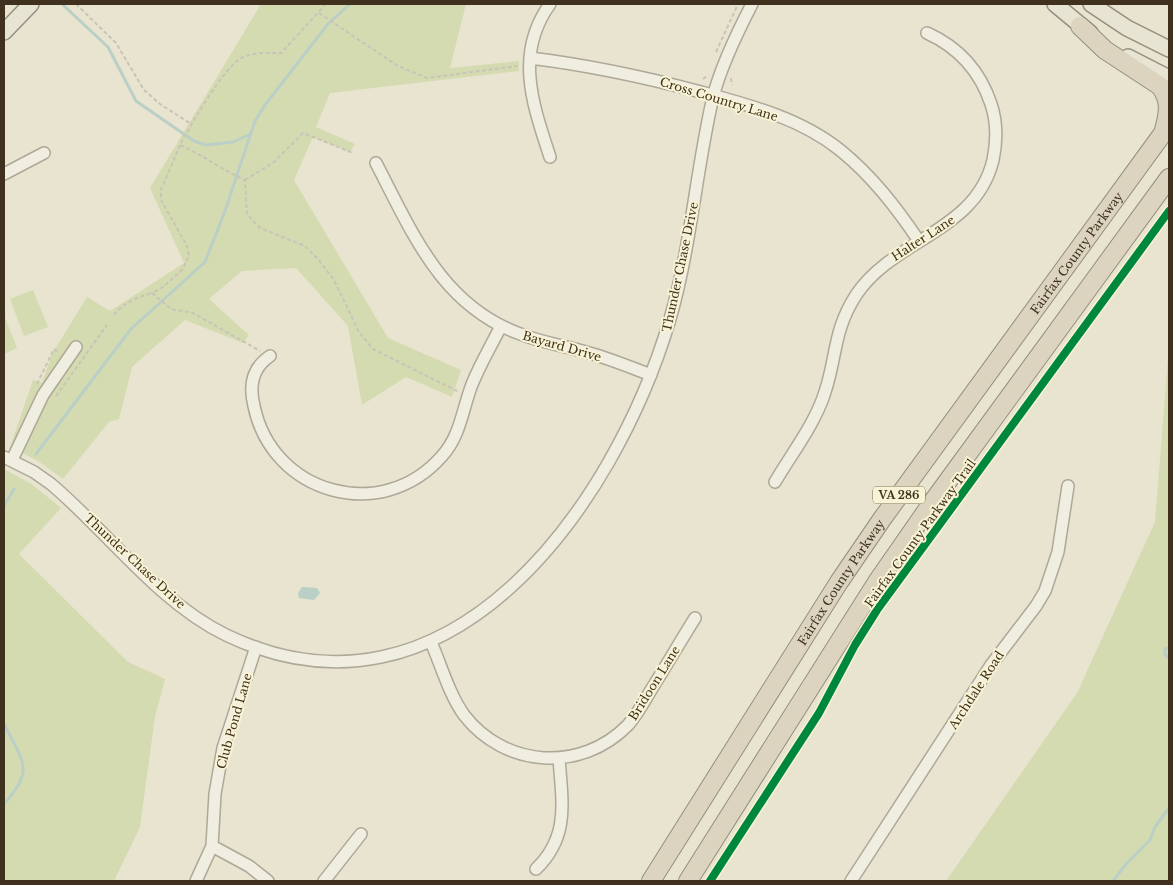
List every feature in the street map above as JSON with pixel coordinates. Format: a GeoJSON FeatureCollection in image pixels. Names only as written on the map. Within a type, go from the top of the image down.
{"type":"FeatureCollection","features":[{"type":"Feature","properties":{"kind":"highway"},"geometry":{"type":"LineString","coordinates":[[1080,26],[1105,50],[1160,86],[1166,94],[1169,109],[1166,129]]}},
{"type":"Feature","properties":{"kind":"highway","name":"Fairfax County Parkway"},"geometry":{"type":"LineString","coordinates":[[651,881],[839,582],[882,519],[1166,129]]}},
{"type":"Feature","properties":{"kind":"highway","name":"VA 286"},"geometry":{"type":"LineString","coordinates":[[688,881],[877,582],[934,500],[1169,178]]}},
{"type":"Feature","properties":{"kind":"main road"},"geometry":{"type":"LineString","coordinates":[[4,32],[31,4]]}},
{"type":"Feature","properties":{"kind":"main road"},"geometry":{"type":"LineString","coordinates":[[1055,4],[1080,26],[1130,58],[1169,78]]}},
{"type":"Feature","properties":{"kind":"main road"},"geometry":{"type":"LineString","coordinates":[[1091,4],[1142,36],[1169,49]]}},
{"type":"Feature","properties":{"kind":"street"},"geometry":{"type":"LineString","coordinates":[[550,4],[539,23],[530,58],[531,95],[550,157]]}},
{"type":"Feature","properties":{"kind":"street","name":"Thunder Chase Drive"},"geometry":{"type":"LineString","coordinates":[[8,458],[34,472],[68,498],[184,608],[224,634],[256,647],[305,658],[354,660],[403,651],[431,642],[472,620],[495,603],[540,558],[570,521],[618,445],[651,374],[671,315],[680,278],[714,95],[735,40],[752,4]]}},
{"type":"Feature","properties":{"kind":"street","name":"Halter Lane"},"geometry":{"type":"LineString","coordinates":[[776,482],[818,409],[825,392],[835,343],[848,310],[868,280],[881,267],[919,241],[949,224],[973,201],[986,180],[991,166],[996,132],[993,109],[980,78],[969,63],[953,48],[927,33]]}},
{"type":"Feature","properties":{"kind":"street","name":"Cross Country Lane"},"geometry":{"type":"LineString","coordinates":[[530,58],[618,71],[714,95],[774,113],[798,124],[839,149],[878,185],[919,241]]}},
{"type":"Feature","properties":{"kind":"street"},"geometry":{"type":"LineString","coordinates":[[4,174],[44,153]]}},
{"type":"Feature","properties":{"kind":"street","name":"Bayard Drive"},"geometry":{"type":"LineString","coordinates":[[376,164],[421,250],[435,270],[462,299],[502,326],[522,335],[587,352],[651,374]]}},
{"type":"Feature","properties":{"kind":"street"},"geometry":{"type":"LineString","coordinates":[[270,356],[258,367],[252,384],[253,401],[260,429],[268,445],[293,471],[316,485],[333,491],[351,494],[379,492],[406,484],[422,474],[443,455],[460,426],[475,377],[502,326]]}},
{"type":"Feature","properties":{"kind":"street"},"geometry":{"type":"LineString","coordinates":[[8,458],[43,395],[76,347]]}},
{"type":"Feature","properties":{"kind":"street","name":"Archdale Road"},"geometry":{"type":"LineString","coordinates":[[851,881],[996,659],[1036,606],[1058,552],[1068,486]]}},
{"type":"Feature","properties":{"kind":"street","name":"Bridoon Lane"},"geometry":{"type":"LineString","coordinates":[[431,642],[456,702],[481,733],[503,747],[521,755],[539,758],[559,758],[597,748],[609,741],[629,723],[695,618]]}},
{"type":"Feature","properties":{"kind":"street","name":"Club Pond Lane"},"geometry":{"type":"LineString","coordinates":[[196,881],[212,846],[216,794],[223,748],[256,647]]}},
{"type":"Feature","properties":{"kind":"street"},"geometry":{"type":"LineString","coordinates":[[536,869],[553,849],[562,825],[559,758]]}},
{"type":"Feature","properties":{"kind":"street"},"geometry":{"type":"LineString","coordinates":[[324,881],[361,834]]}},
{"type":"Feature","properties":{"kind":"street"},"geometry":{"type":"LineString","coordinates":[[212,846],[250,866],[268,881]]}},
{"type":"Feature","properties":{"kind":"path"},"geometry":{"type":"LineString","coordinates":[[76,4],[116,43],[144,90],[160,104],[191,124]]}},
{"type":"Feature","properties":{"kind":"path"},"geometry":{"type":"LineString","coordinates":[[107,325],[118,309],[139,297],[163,287],[182,270],[189,256],[187,246],[161,200],[161,190],[191,124],[233,64],[252,55],[281,53],[326,4]]}},
{"type":"Feature","properties":{"kind":"path"},"geometry":{"type":"LineString","coordinates":[[318,12],[398,66],[427,78],[517,66]]}},
{"type":"Feature","properties":{"kind":"path"},"geometry":{"type":"LineString","coordinates":[[245,180],[274,162],[304,133],[353,153]]}},
{"type":"Feature","properties":{"kind":"path"},"geometry":{"type":"LineString","coordinates":[[180,145],[202,155],[230,174],[245,180]]}},
{"type":"Feature","properties":{"kind":"path"},"geometry":{"type":"LineString","coordinates":[[245,180],[247,214],[260,228],[305,246],[318,259],[334,280],[359,332],[374,349],[468,396]]}},
{"type":"Feature","properties":{"kind":"path"},"geometry":{"type":"LineString","coordinates":[[152,293],[171,310],[194,313],[270,356]]}},
{"type":"Feature","properties":{"kind":"green space"},"geometry":{"type":"Polygon","coordinates":[[[261,4],[466,4],[450,68],[519,61],[519,71],[330,93],[316,127],[355,144],[350,152],[313,137],[294,180],[388,338],[461,370],[452,397],[406,377],[362,405],[348,326],[296,268],[242,271],[209,299],[249,335],[243,343],[185,320],[132,367],[119,419],[109,422],[63,479],[38,461],[10,447],[33,380],[42,383],[52,354],[87,297],[110,311],[184,263],[150,188],[261,4]]]}},
{"type":"Feature","properties":{"kind":"green space"},"geometry":{"type":"Polygon","coordinates":[[[33,290],[48,327],[24,336],[10,299],[33,290]]]}},
{"type":"Feature","properties":{"kind":"green space"},"geometry":{"type":"Polygon","coordinates":[[[4,315],[17,348],[4,354],[4,315]]]}},
{"type":"Feature","properties":{"kind":"green space"},"geometry":{"type":"Polygon","coordinates":[[[1169,345],[1169,881],[946,881],[1077,693],[1155,522],[1169,345]]]}},
{"type":"Feature","properties":{"kind":"green space"},"geometry":{"type":"Polygon","coordinates":[[[4,469],[33,485],[61,508],[19,554],[128,662],[165,679],[155,717],[140,827],[114,881],[4,881],[4,469]]]}},
{"type":"Feature","properties":{"kind":"shaded area"},"geometry":{"type":"Polygon","coordinates":[[[302,587],[317,588],[320,593],[314,600],[299,598],[298,593],[302,587]]]}},
{"type":"Feature","properties":{"kind":"waterway"},"geometry":{"type":"LineString","coordinates":[[62,4],[108,47],[136,101],[194,141],[206,145],[233,142],[251,134]]}},
{"type":"Feature","properties":{"kind":"waterway"},"geometry":{"type":"LineString","coordinates":[[36,454],[131,329],[205,262],[225,211],[255,121],[265,105],[328,24],[350,4]]}},
{"type":"Feature","properties":{"kind":"waterway"},"geometry":{"type":"LineString","coordinates":[[4,506],[14,489]]}},
{"type":"Feature","properties":{"kind":"waterway"},"geometry":{"type":"LineString","coordinates":[[1169,648],[1165,649],[1165,655],[1169,658]]}},
{"type":"Feature","properties":{"kind":"waterway"},"geometry":{"type":"LineString","coordinates":[[4,724],[23,765],[20,782],[4,804]]}},
{"type":"Feature","properties":{"kind":"waterway"},"geometry":{"type":"LineString","coordinates":[[1113,881],[1126,864],[1150,840],[1155,827],[1169,808]]}},
{"type":"Feature","properties":{"kind":"cycle path","name":"Fairfax County Parkway Trail"},"geometry":{"type":"LineString","coordinates":[[710,881],[819,713],[855,645],[877,610],[1169,211]]}}]}
